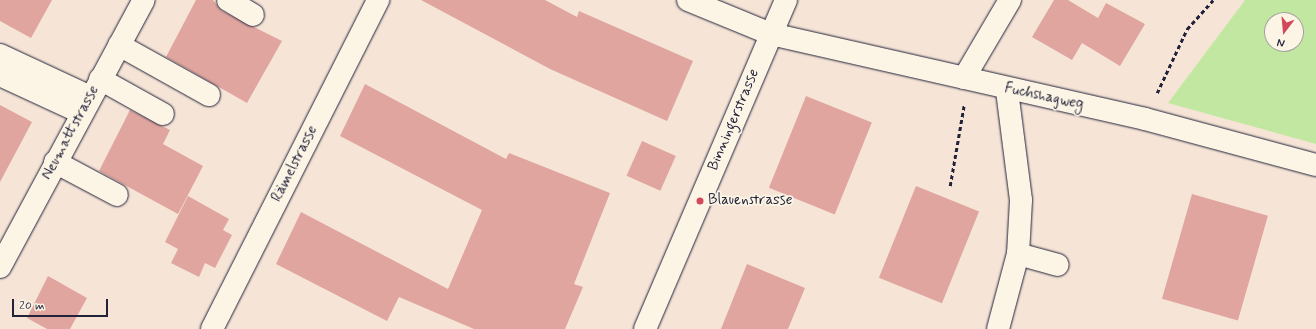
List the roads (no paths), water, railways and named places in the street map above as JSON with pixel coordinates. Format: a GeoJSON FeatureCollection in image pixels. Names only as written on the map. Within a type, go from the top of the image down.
{"type":"FeatureCollection","features":[{"type":"Feature","properties":{"kind":"street","name":"Neumattstrasse"},"geometry":{"type":"LineString","coordinates":[[0,267],[55,162],[144,0]]}},
{"type":"Feature","properties":{"kind":"street"},"geometry":{"type":"LineString","coordinates":[[228,0],[253,14]]}},
{"type":"Feature","properties":{"kind":"street","name":"Rämelstrasse"},"geometry":{"type":"LineString","coordinates":[[212,329],[378,0]]}},
{"type":"Feature","properties":{"kind":"street"},"geometry":{"type":"LineString","coordinates":[[688,0],[771,34]]}},
{"type":"Feature","properties":{"kind":"street","name":"Binningerstrasse"},"geometry":{"type":"LineString","coordinates":[[645,329],[786,0]]}},
{"type":"Feature","properties":{"kind":"street"},"geometry":{"type":"LineString","coordinates":[[966,79],[1010,0]]}},
{"type":"Feature","properties":{"kind":"street","name":"Fuchshagweg"},"geometry":{"type":"LineString","coordinates":[[771,34],[966,79],[1007,90],[1145,119],[1316,165]]}},
{"type":"Feature","properties":{"kind":"street"},"geometry":{"type":"LineString","coordinates":[[119,45],[209,95]]}},
{"type":"Feature","properties":{"kind":"street"},"geometry":{"type":"LineString","coordinates":[[0,55],[86,105]]}},
{"type":"Feature","properties":{"kind":"street"},"geometry":{"type":"LineString","coordinates":[[0,75],[86,105]]}},
{"type":"Feature","properties":{"kind":"street"},"geometry":{"type":"LineString","coordinates":[[100,79],[163,114]]}},
{"type":"Feature","properties":{"kind":"street"},"geometry":{"type":"LineString","coordinates":[[998,329],[1018,254],[1021,200],[1007,90]]}},
{"type":"Feature","properties":{"kind":"street"},"geometry":{"type":"LineString","coordinates":[[55,162],[117,195]]}},
{"type":"Feature","properties":{"kind":"street"},"geometry":{"type":"LineString","coordinates":[[1018,254],[1058,265]]}},
{"type":"Feature","properties":{"kind":"place","name":"Blauenstrasse"},"geometry":{"type":"Point","coordinates":[700,201]}}]}
